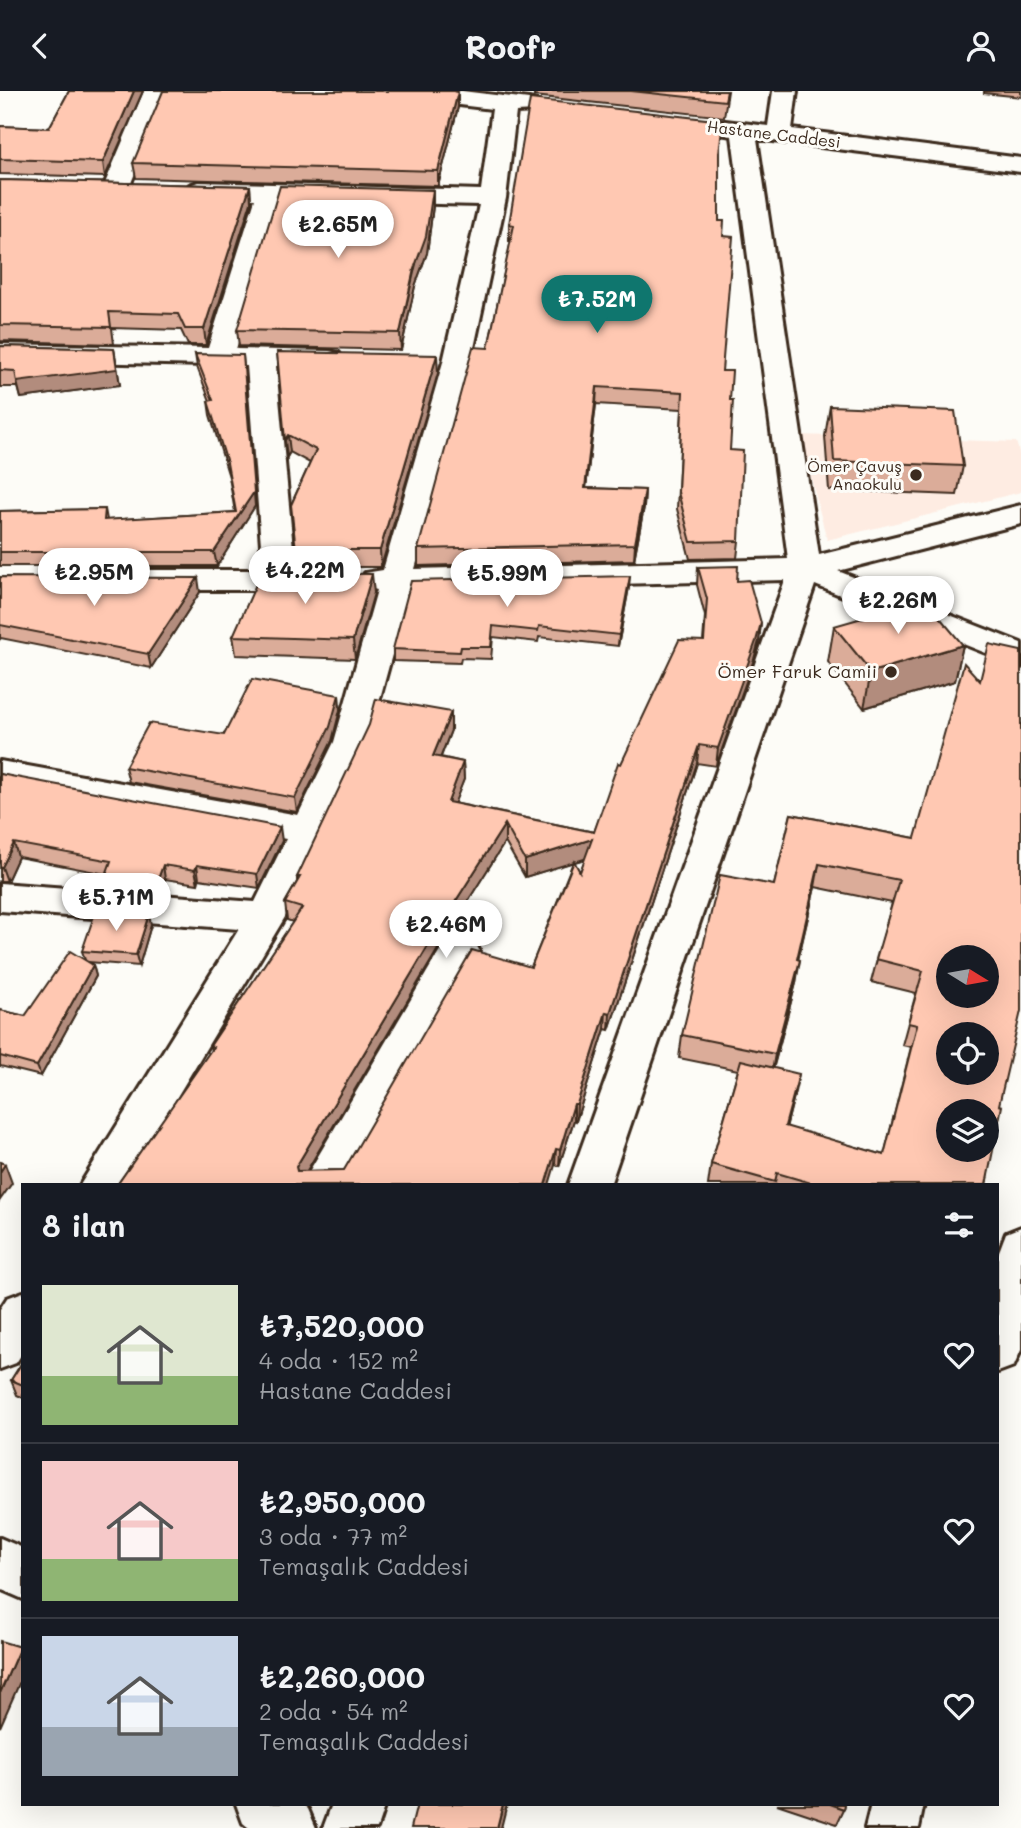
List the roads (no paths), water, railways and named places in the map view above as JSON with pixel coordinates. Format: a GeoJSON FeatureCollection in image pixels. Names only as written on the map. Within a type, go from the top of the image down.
{"type":"FeatureCollection","features":[{"type":"Feature","properties":{"kind":"street"},"geometry":{"type":"LineString","coordinates":[[116,188],[156,91]]}},
{"type":"Feature","properties":{"kind":"street"},"geometry":{"type":"LineString","coordinates":[[402,91],[558,109]]}},
{"type":"Feature","properties":{"kind":"street"},"geometry":{"type":"LineString","coordinates":[[779,133],[785,91]]}},
{"type":"Feature","properties":{"kind":"street"},"geometry":{"type":"LineString","coordinates":[[102,1183],[266,917],[351,742],[398,580],[444,362],[493,198],[505,103]]}},
{"type":"Feature","properties":{"kind":"street","name":"Hastane Caddesi"},"geometry":{"type":"LineString","coordinates":[[690,124],[1021,165]]}},
{"type":"Feature","properties":{"kind":"street"},"geometry":{"type":"LineString","coordinates":[[590,1183],[805,569],[743,129]]}},
{"type":"Feature","properties":{"kind":"street"},"geometry":{"type":"LineString","coordinates":[[90,188],[144,189]]}},
{"type":"Feature","properties":{"kind":"street"},"geometry":{"type":"LineString","coordinates":[[172,190],[493,198]]}},
{"type":"Feature","properties":{"kind":"street"},"geometry":{"type":"LineString","coordinates":[[219,357],[270,192]]}},
{"type":"Feature","properties":{"kind":"street"},"geometry":{"type":"LineString","coordinates":[[0,352],[352,360]]}},
{"type":"Feature","properties":{"kind":"street"},"geometry":{"type":"LineString","coordinates":[[261,358],[280,580]]}},
{"type":"Feature","properties":{"kind":"street"},"geometry":{"type":"LineString","coordinates":[[112,579],[398,580],[805,569],[1021,515]]}},
{"type":"Feature","properties":{"kind":"street"},"geometry":{"type":"LineString","coordinates":[[805,569],[1021,656]]}},
{"type":"Feature","properties":{"kind":"street"},"geometry":{"type":"LineString","coordinates":[[0,773],[308,831]]}},
{"type":"Feature","properties":{"kind":"street"},"geometry":{"type":"LineString","coordinates":[[0,897],[266,917]]}},
{"type":"Feature","properties":{"kind":"street"},"geometry":{"type":"LineString","coordinates":[[323,1183],[460,950]]}},
{"type":"Feature","properties":{"kind":"street"},"geometry":{"type":"LineString","coordinates":[[999,1339],[1021,1246]]}},
{"type":"Feature","properties":{"kind":"street"},"geometry":{"type":"LineString","coordinates":[[0,1349],[21,1316]]}},
{"type":"Feature","properties":{"kind":"street"},"geometry":{"type":"LineString","coordinates":[[0,1562],[21,1574]]}},
{"type":"Feature","properties":{"kind":"street"},"geometry":{"type":"LineString","coordinates":[[264,1806],[289,1828]]}},
{"type":"Feature","properties":{"kind":"street"},"geometry":{"type":"LineString","coordinates":[[350,1828],[358,1806]]}},
{"type":"Feature","properties":{"kind":"street"},"geometry":{"type":"LineString","coordinates":[[892,1828],[898,1806]]}},
{"type":"Feature","properties":{"kind":"place","name":"Ömer Çavuş Anaokulu"},"geometry":{"type":"Point","coordinates":[916,475]}},
{"type":"Feature","properties":{"kind":"place","name":"Ömer Faruk Camii"},"geometry":{"type":"Point","coordinates":[891,672]}}]}
